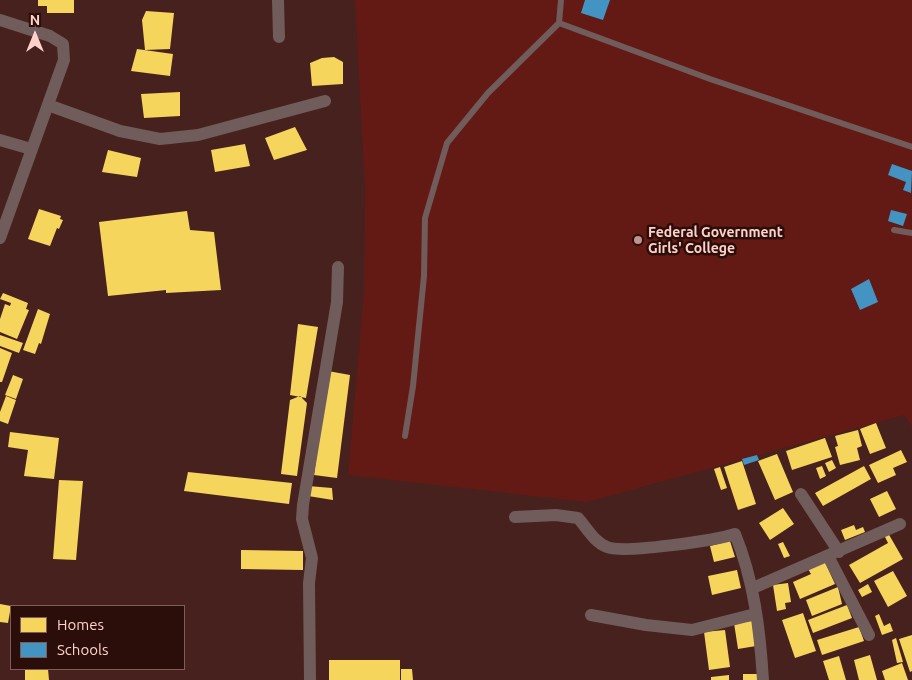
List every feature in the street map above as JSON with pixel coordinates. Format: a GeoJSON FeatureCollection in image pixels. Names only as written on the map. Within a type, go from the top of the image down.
{"type":"FeatureCollection","features":[{"type":"Feature","properties":{"kind":"street"},"geometry":{"type":"LineString","coordinates":[[278,0],[279,37]]}},
{"type":"Feature","properties":{"kind":"street"},"geometry":{"type":"LineString","coordinates":[[0,20],[50,36],[63,44],[64,60],[0,238]]}},
{"type":"Feature","properties":{"kind":"street"},"geometry":{"type":"LineString","coordinates":[[48,105],[120,131],[160,139],[198,136],[325,101]]}},
{"type":"Feature","properties":{"kind":"street"},"geometry":{"type":"LineString","coordinates":[[0,140],[31,148]]}},
{"type":"Feature","properties":{"kind":"street"},"geometry":{"type":"LineString","coordinates":[[310,680],[309,583],[312,558],[302,519],[329,339],[337,302],[338,267]]}},
{"type":"Feature","properties":{"kind":"street"},"geometry":{"type":"LineString","coordinates":[[801,494],[834,554],[869,635]]}},
{"type":"Feature","properties":{"kind":"street"},"geometry":{"type":"LineString","coordinates":[[515,517],[556,515],[578,518],[596,541],[608,548],[616,549],[631,550],[720,539],[735,534],[745,557],[753,588],[763,680]]}},
{"type":"Feature","properties":{"kind":"street"},"geometry":{"type":"LineString","coordinates":[[753,588],[900,524]]}},
{"type":"Feature","properties":{"kind":"street"},"geometry":{"type":"LineString","coordinates":[[591,615],[646,625],[692,630],[755,614]]}},
{"type":"Feature","properties":{"kind":"lane"},"geometry":{"type":"LineString","coordinates":[[405,436],[413,386],[424,276],[425,218],[447,143],[488,93],[559,23],[561,0]]}},
{"type":"Feature","properties":{"kind":"lane"},"geometry":{"type":"LineString","coordinates":[[559,23],[710,80],[912,147]]}},
{"type":"Feature","properties":{"kind":"lane"},"geometry":{"type":"LineString","coordinates":[[894,230],[912,233]]}},
{"type":"Feature","properties":{"kind":"shaded area","name":"Federal Government Girls' College"},"geometry":{"type":"Polygon","coordinates":[[[355,0],[912,0],[912,427],[904,415],[587,502],[348,475],[364,293],[365,188],[355,0]]]}},
{"type":"Feature","properties":{"kind":"building: Homes"},"geometry":{"type":"Polygon","coordinates":[[[38,0],[74,0],[74,13],[47,13],[47,6],[38,6],[38,0]]]}},
{"type":"Feature","properties":{"kind":"building: Homes"},"geometry":{"type":"Polygon","coordinates":[[[146,11],[174,13],[170,49],[145,50],[142,20],[146,11]]]}},
{"type":"Feature","properties":{"kind":"building: Homes"},"geometry":{"type":"Polygon","coordinates":[[[137,49],[173,54],[170,76],[131,71],[137,49]]]}},
{"type":"Feature","properties":{"kind":"building: Homes"},"geometry":{"type":"Polygon","coordinates":[[[334,57],[343,62],[343,84],[312,86],[310,63],[322,58],[334,57]]]}},
{"type":"Feature","properties":{"kind":"building: Homes"},"geometry":{"type":"Polygon","coordinates":[[[180,92],[180,116],[144,118],[141,94],[180,92]]]}},
{"type":"Feature","properties":{"kind":"building: Homes"},"geometry":{"type":"Polygon","coordinates":[[[295,127],[307,150],[274,160],[265,138],[295,127]]]}},
{"type":"Feature","properties":{"kind":"building: Homes"},"geometry":{"type":"Polygon","coordinates":[[[245,144],[250,166],[215,172],[211,150],[245,144]]]}},
{"type":"Feature","properties":{"kind":"building: Homes"},"geometry":{"type":"Polygon","coordinates":[[[108,150],[141,158],[137,177],[102,172],[108,150]]]}},
{"type":"Feature","properties":{"kind":"building: Homes"},"geometry":{"type":"Polygon","coordinates":[[[39,209],[61,216],[60,219],[63,220],[59,229],[57,228],[50,246],[28,239],[39,209]]]}},
{"type":"Feature","properties":{"kind":"building: Homes"},"geometry":{"type":"Polygon","coordinates":[[[187,211],[190,230],[214,232],[221,290],[166,293],[166,290],[108,296],[99,222],[187,211]]]}},
{"type":"Feature","properties":{"kind":"building: Homes"},"geometry":{"type":"Polygon","coordinates":[[[3,293],[28,303],[26,309],[29,310],[17,339],[0,332],[0,319],[5,304],[10,306],[11,303],[0,299],[3,293]]]}},
{"type":"Feature","properties":{"kind":"building: Homes"},"geometry":{"type":"Polygon","coordinates":[[[38,309],[50,314],[41,344],[39,343],[35,354],[23,350],[38,309]]]}},
{"type":"Feature","properties":{"kind":"building: Homes"},"geometry":{"type":"Polygon","coordinates":[[[298,324],[318,327],[306,398],[290,395],[298,324]]]}},
{"type":"Feature","properties":{"kind":"building: Homes"},"geometry":{"type":"Polygon","coordinates":[[[0,335],[23,343],[19,353],[0,346],[0,335]]]}},
{"type":"Feature","properties":{"kind":"building: Homes"},"geometry":{"type":"Polygon","coordinates":[[[0,348],[12,353],[2,382],[0,382],[0,348]]]}},
{"type":"Feature","properties":{"kind":"building: Homes"},"geometry":{"type":"Polygon","coordinates":[[[328,371],[350,375],[337,478],[314,475],[328,371]]]}},
{"type":"Feature","properties":{"kind":"building: Homes"},"geometry":{"type":"Polygon","coordinates":[[[13,375],[23,379],[16,399],[5,395],[13,375]]]}},
{"type":"Feature","properties":{"kind":"building: Homes"},"geometry":{"type":"Polygon","coordinates":[[[6,396],[16,400],[8,424],[0,421],[0,412],[6,396]]]}},
{"type":"Feature","properties":{"kind":"building: Homes"},"geometry":{"type":"Polygon","coordinates":[[[300,396],[307,403],[297,476],[281,474],[290,400],[300,396]]]}},
{"type":"Feature","properties":{"kind":"building: Homes"},"geometry":{"type":"Polygon","coordinates":[[[876,423],[886,448],[870,454],[860,429],[876,423]]]}},
{"type":"Feature","properties":{"kind":"building: Homes"},"geometry":{"type":"Polygon","coordinates":[[[858,430],[862,446],[857,448],[860,460],[840,465],[835,447],[838,446],[835,436],[858,430]]]}},
{"type":"Feature","properties":{"kind":"building: Homes"},"geometry":{"type":"Polygon","coordinates":[[[10,432],[59,438],[54,479],[24,476],[28,450],[8,447],[10,432]]]}},
{"type":"Feature","properties":{"kind":"building: Homes"},"geometry":{"type":"Polygon","coordinates":[[[825,438],[832,457],[792,470],[786,451],[825,438]]]}},
{"type":"Feature","properties":{"kind":"building: Homes"},"geometry":{"type":"Polygon","coordinates":[[[901,450],[907,462],[893,468],[896,475],[878,483],[869,465],[901,450]]]}},
{"type":"Feature","properties":{"kind":"building: Homes"},"geometry":{"type":"Polygon","coordinates":[[[777,454],[793,492],[775,500],[758,461],[777,454]]]}},
{"type":"Feature","properties":{"kind":"building: Homes"},"geometry":{"type":"Polygon","coordinates":[[[832,460],[836,468],[829,472],[825,463],[832,460]]]}},
{"type":"Feature","properties":{"kind":"building: Homes"},"geometry":{"type":"Polygon","coordinates":[[[742,461],[756,504],[738,510],[724,467],[742,461]]]}},
{"type":"Feature","properties":{"kind":"building: Homes"},"geometry":{"type":"Polygon","coordinates":[[[822,466],[826,476],[820,479],[816,468],[822,466]]]}},
{"type":"Feature","properties":{"kind":"building: Homes"},"geometry":{"type":"Polygon","coordinates":[[[864,466],[871,479],[823,506],[815,493],[864,466]]]}},
{"type":"Feature","properties":{"kind":"building: Homes"},"geometry":{"type":"Polygon","coordinates":[[[720,467],[727,488],[721,490],[714,469],[720,467]]]}},
{"type":"Feature","properties":{"kind":"building: Homes"},"geometry":{"type":"Polygon","coordinates":[[[188,472],[292,483],[289,504],[184,491],[188,472]]]}},
{"type":"Feature","properties":{"kind":"building: Homes"},"geometry":{"type":"Polygon","coordinates":[[[59,480],[83,481],[76,560],[53,559],[59,480]]]}},
{"type":"Feature","properties":{"kind":"building: Homes"},"geometry":{"type":"Polygon","coordinates":[[[308,486],[332,488],[333,500],[308,496],[308,486]]]}},
{"type":"Feature","properties":{"kind":"building: Homes"},"geometry":{"type":"Polygon","coordinates":[[[887,491],[896,509],[879,517],[870,499],[887,491]]]}},
{"type":"Feature","properties":{"kind":"building: Homes"},"geometry":{"type":"Polygon","coordinates":[[[783,508],[794,524],[770,540],[759,523],[783,508]]]}},
{"type":"Feature","properties":{"kind":"building: Homes"},"geometry":{"type":"Polygon","coordinates":[[[854,525],[856,530],[863,527],[865,532],[845,540],[841,530],[854,525]]]}},
{"type":"Feature","properties":{"kind":"building: Homes"},"geometry":{"type":"Polygon","coordinates":[[[888,533],[903,559],[860,583],[849,565],[888,543],[884,535],[888,533]]]}},
{"type":"Feature","properties":{"kind":"building: Homes"},"geometry":{"type":"Polygon","coordinates":[[[730,541],[735,557],[714,562],[710,546],[730,541]]]}},
{"type":"Feature","properties":{"kind":"building: Homes"},"geometry":{"type":"Polygon","coordinates":[[[783,542],[790,556],[784,558],[778,544],[783,542]]]}},
{"type":"Feature","properties":{"kind":"building: Homes"},"geometry":{"type":"Polygon","coordinates":[[[241,550],[303,551],[303,570],[241,569],[241,550]]]}},
{"type":"Feature","properties":{"kind":"building: Homes"},"geometry":{"type":"Polygon","coordinates":[[[825,562],[835,584],[800,599],[793,582],[811,574],[808,569],[825,562]]]}},
{"type":"Feature","properties":{"kind":"building: Homes"},"geometry":{"type":"Polygon","coordinates":[[[737,570],[741,588],[712,595],[708,576],[737,570]]]}},
{"type":"Feature","properties":{"kind":"building: Homes"},"geometry":{"type":"Polygon","coordinates":[[[893,571],[907,596],[888,607],[874,581],[893,571]]]}},
{"type":"Feature","properties":{"kind":"building: Homes"},"geometry":{"type":"Polygon","coordinates":[[[788,583],[791,602],[785,603],[786,609],[777,611],[773,585],[788,583]]]}},
{"type":"Feature","properties":{"kind":"building: Homes"},"geometry":{"type":"Polygon","coordinates":[[[868,584],[872,592],[862,597],[858,590],[868,584]]]}},
{"type":"Feature","properties":{"kind":"building: Homes"},"geometry":{"type":"Polygon","coordinates":[[[838,587],[842,604],[812,616],[806,600],[838,587]]]}},
{"type":"Feature","properties":{"kind":"building: Homes"},"geometry":{"type":"Polygon","coordinates":[[[0,604],[10,606],[8,623],[0,622],[0,604]]]}},
{"type":"Feature","properties":{"kind":"building: Homes"},"geometry":{"type":"Polygon","coordinates":[[[847,605],[852,618],[813,633],[808,620],[847,605]]]}},
{"type":"Feature","properties":{"kind":"building: Homes"},"geometry":{"type":"Polygon","coordinates":[[[803,613],[816,651],[795,658],[782,620],[803,613]]]}},
{"type":"Feature","properties":{"kind":"building: Homes"},"geometry":{"type":"Polygon","coordinates":[[[879,614],[884,626],[890,623],[893,631],[882,635],[875,616],[879,614]]]}},
{"type":"Feature","properties":{"kind":"building: Homes"},"geometry":{"type":"Polygon","coordinates":[[[752,621],[756,646],[738,649],[734,623],[752,621]]]}},
{"type":"Feature","properties":{"kind":"building: Homes"},"geometry":{"type":"Polygon","coordinates":[[[859,627],[864,641],[822,655],[817,640],[859,627]]]}},
{"type":"Feature","properties":{"kind":"building: Homes"},"geometry":{"type":"Polygon","coordinates":[[[725,630],[730,667],[709,670],[704,632],[725,630]]]}},
{"type":"Feature","properties":{"kind":"building: Homes"},"geometry":{"type":"Polygon","coordinates":[[[912,635],[912,671],[910,672],[899,639],[912,635]]]}},
{"type":"Feature","properties":{"kind":"building: Homes"},"geometry":{"type":"Polygon","coordinates":[[[896,638],[903,662],[897,663],[892,640],[896,638]]]}},
{"type":"Feature","properties":{"kind":"building: Homes"},"geometry":{"type":"Polygon","coordinates":[[[870,655],[877,680],[859,680],[854,660],[870,655]]]}},
{"type":"Feature","properties":{"kind":"building: Homes"},"geometry":{"type":"Polygon","coordinates":[[[839,656],[846,680],[829,680],[823,661],[839,656]]]}},
{"type":"Feature","properties":{"kind":"building: Homes"},"geometry":{"type":"Polygon","coordinates":[[[329,660],[400,660],[400,680],[329,680],[329,660]]]}},
{"type":"Feature","properties":{"kind":"building: Homes"},"geometry":{"type":"Polygon","coordinates":[[[902,663],[908,680],[885,680],[882,671],[902,663]]]}},
{"type":"Feature","properties":{"kind":"building: Homes"},"geometry":{"type":"Polygon","coordinates":[[[401,669],[412,669],[413,680],[401,680],[401,669]]]}},
{"type":"Feature","properties":{"kind":"building: Homes"},"geometry":{"type":"Polygon","coordinates":[[[25,670],[48,670],[49,680],[25,680],[25,670]]]}},
{"type":"Feature","properties":{"kind":"building: Homes"},"geometry":{"type":"Polygon","coordinates":[[[743,674],[758,674],[758,680],[743,680],[743,674]]]}},
{"type":"Feature","properties":{"kind":"building: Homes"},"geometry":{"type":"Polygon","coordinates":[[[729,675],[729,680],[711,680],[711,677],[729,675]]]}},
{"type":"Feature","properties":{"kind":"building: Schools"},"geometry":{"type":"Polygon","coordinates":[[[585,0],[610,0],[603,20],[581,13],[585,0]]]}},
{"type":"Feature","properties":{"kind":"building: Schools"},"geometry":{"type":"Polygon","coordinates":[[[892,164],[912,171],[911,193],[903,190],[906,182],[888,175],[892,164]]]}},
{"type":"Feature","properties":{"kind":"building: Schools"},"geometry":{"type":"Polygon","coordinates":[[[891,210],[907,214],[903,226],[888,221],[891,210]]]}},
{"type":"Feature","properties":{"kind":"building: Schools"},"geometry":{"type":"Polygon","coordinates":[[[869,279],[878,302],[860,310],[851,289],[869,279]]]}},
{"type":"Feature","properties":{"kind":"building: Schools"},"geometry":{"type":"Polygon","coordinates":[[[757,455],[759,460],[744,465],[742,459],[757,455]]]}},
{"type":"Feature","properties":{"kind":"place","name":"Federal Government Girls' College"},"geometry":{"type":"Point","coordinates":[638,240]}}]}
